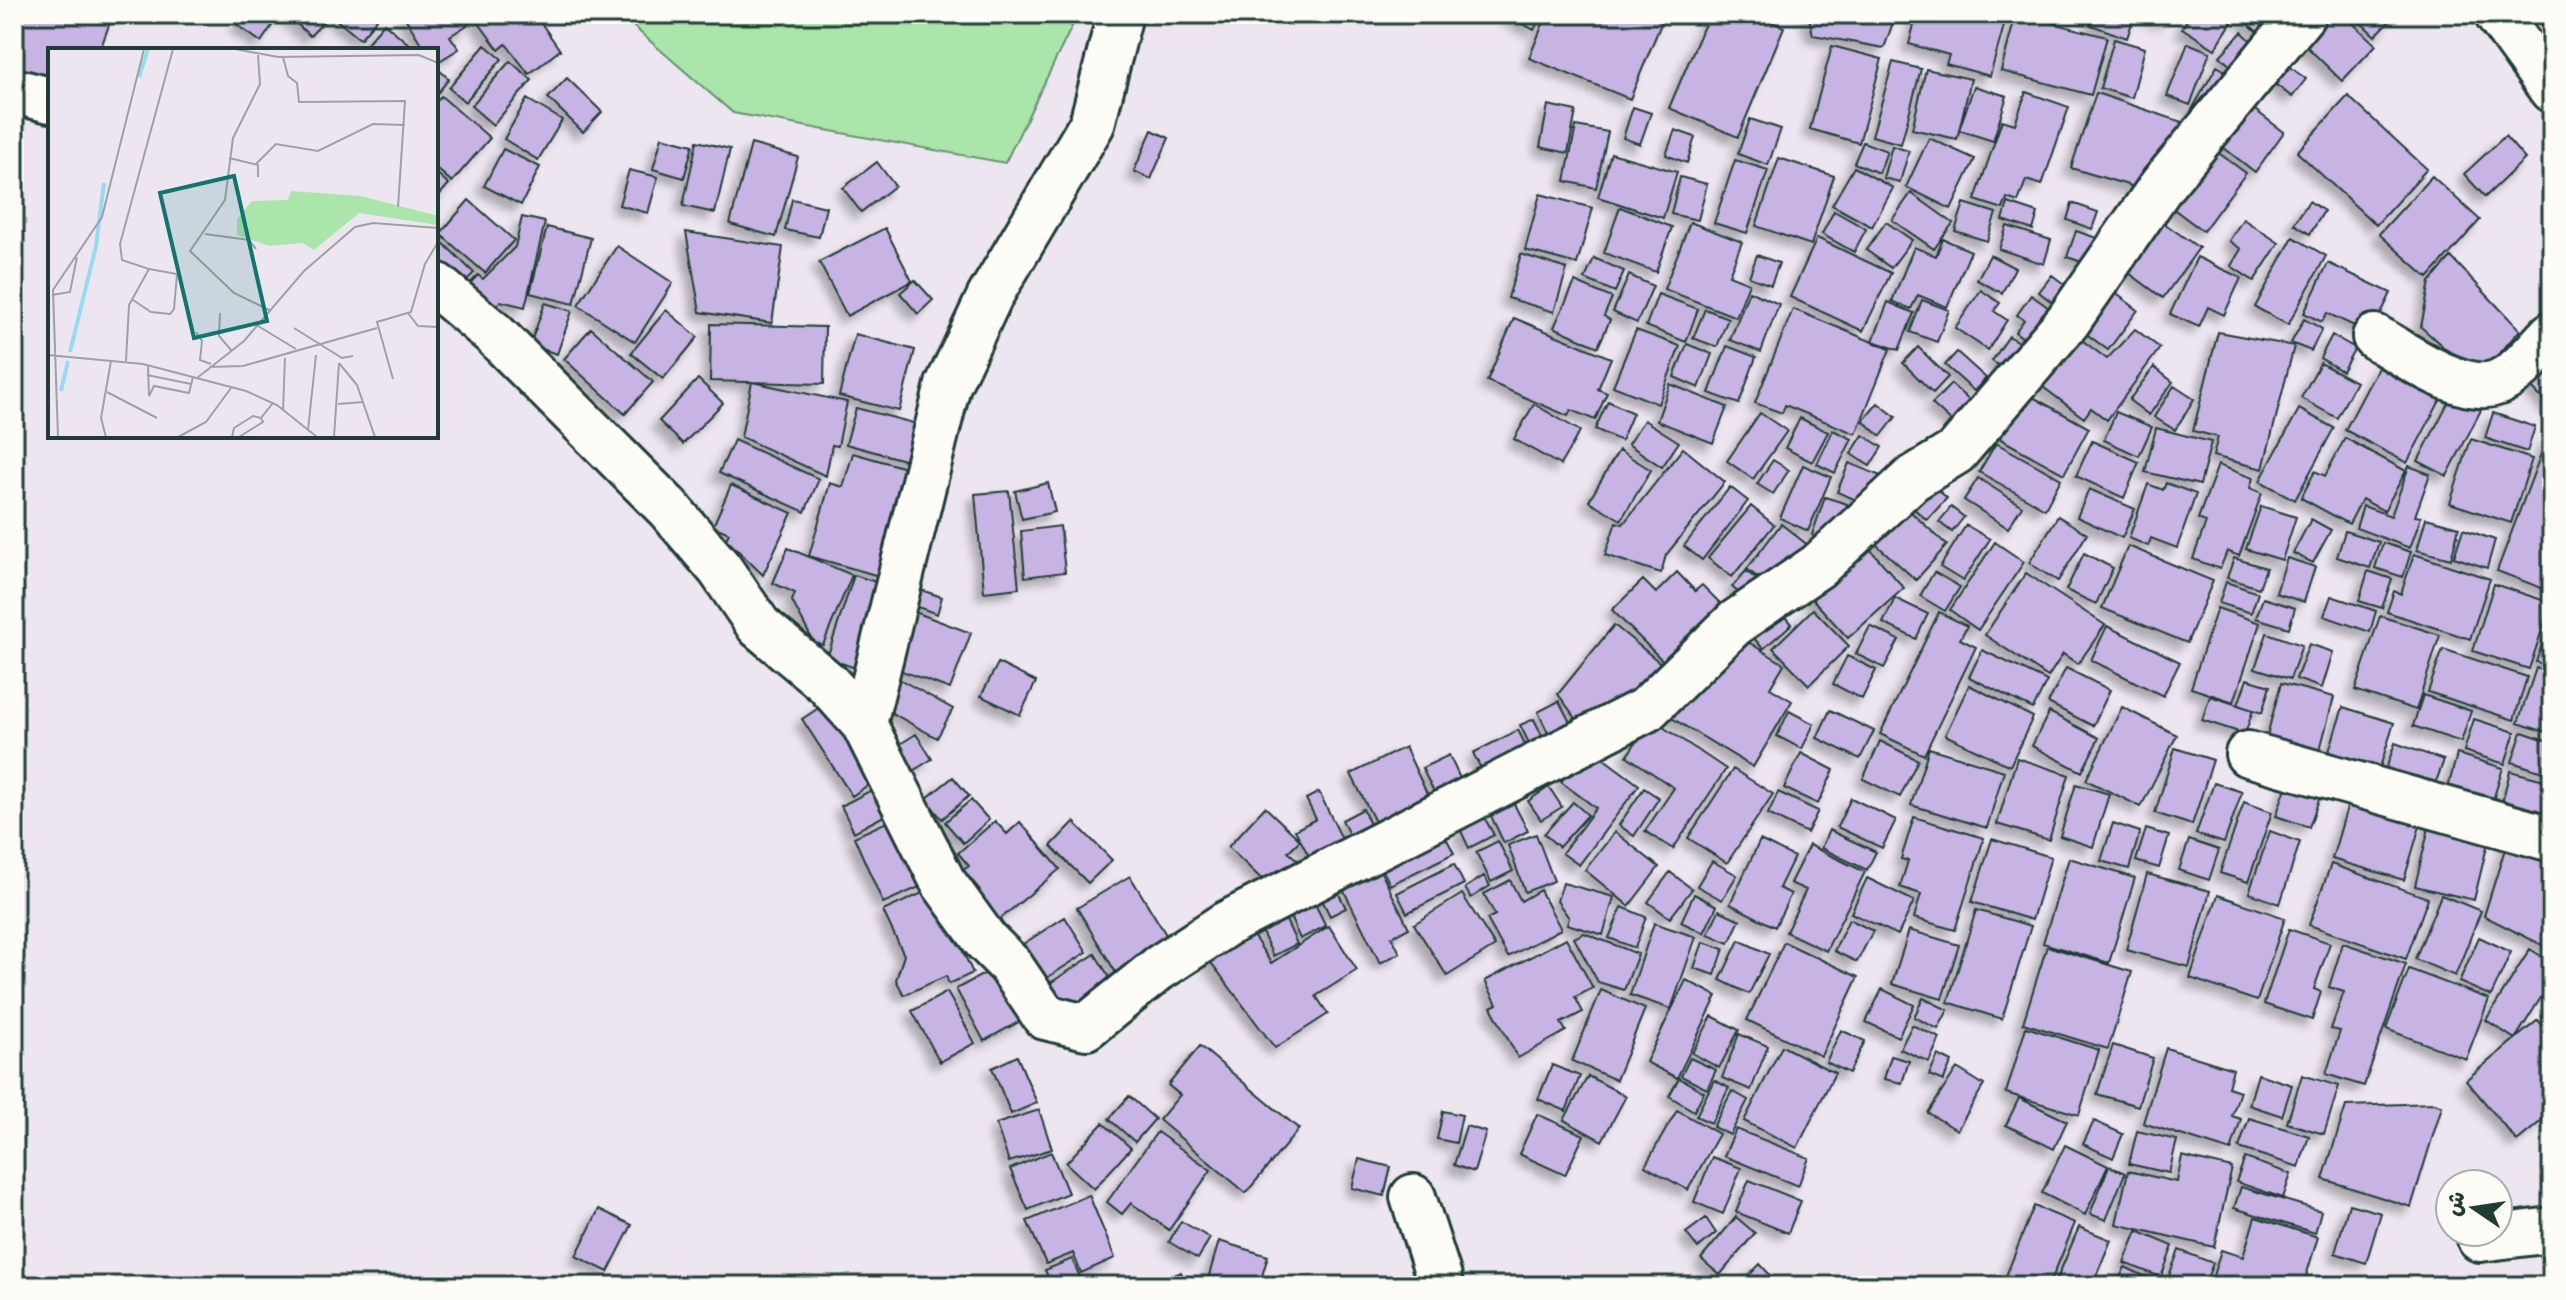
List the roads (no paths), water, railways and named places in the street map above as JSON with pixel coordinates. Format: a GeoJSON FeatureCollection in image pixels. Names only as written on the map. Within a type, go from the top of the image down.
{"type":"FeatureCollection","features":[{"type":"Feature","properties":{"kind":"street"},"geometry":{"type":"LineString","coordinates":[[864,724],[948,385],[997,283],[1068,171],[1092,124],[1120,14]]}},
{"type":"Feature","properties":{"kind":"street"},"geometry":{"type":"LineString","coordinates":[[438,287],[493,333],[669,509],[720,569],[759,626],[827,683],[864,724],[943,882],[985,940],[1010,965],[1045,1017],[1086,1027],[1159,968],[1226,924],[1647,709],[1736,622],[1818,566],[1912,479],[1956,452],[2068,321],[2162,185],[2303,14]]}},
{"type":"Feature","properties":{"kind":"street"},"geometry":{"type":"LineString","coordinates":[[2497,14],[2552,90]]}},
{"type":"Feature","properties":{"kind":"street"},"geometry":{"type":"LineString","coordinates":[[14,91],[48,100]]}},
{"type":"Feature","properties":{"kind":"street"},"geometry":{"type":"LineString","coordinates":[[2375,337],[2448,378],[2478,385],[2500,382],[2552,334]]}},
{"type":"Feature","properties":{"kind":"street"},"geometry":{"type":"LineString","coordinates":[[2248,754],[2552,839]]}},
{"type":"Feature","properties":{"kind":"street"},"geometry":{"type":"LineString","coordinates":[[1413,1197],[1439,1277],[1437,1286]]}},
{"type":"Feature","properties":{"kind":"street"},"geometry":{"type":"LineString","coordinates":[[2514,1235],[2552,1230]]}}]}
